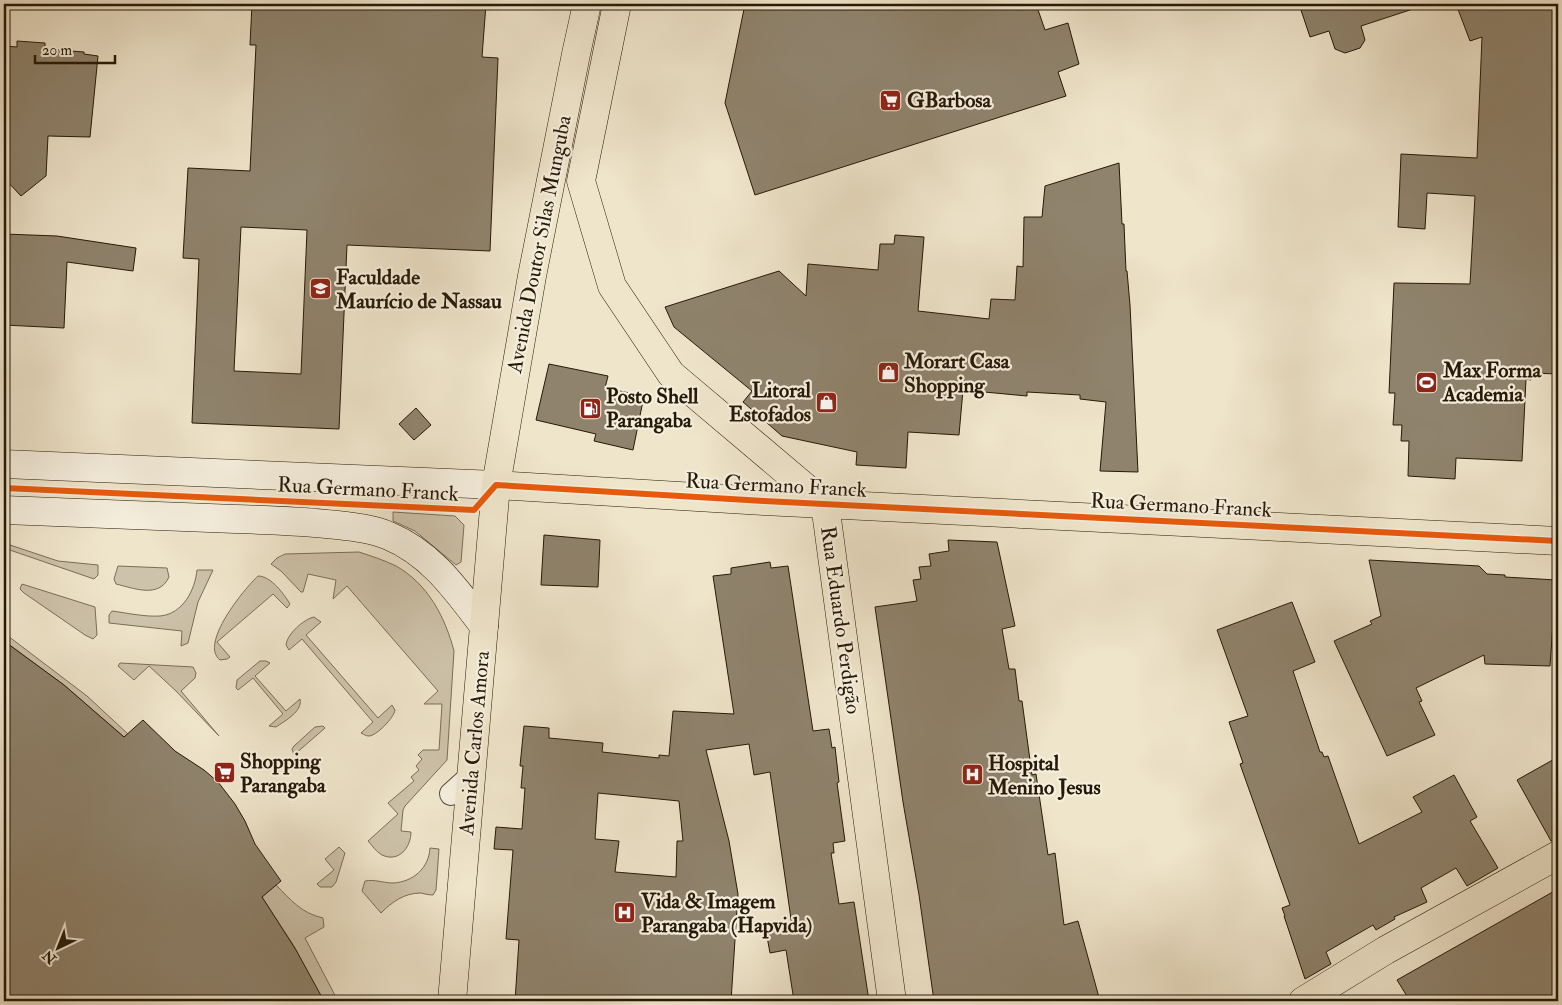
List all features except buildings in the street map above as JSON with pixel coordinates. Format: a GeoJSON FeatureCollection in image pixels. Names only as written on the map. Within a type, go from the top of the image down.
{"type":"FeatureCollection","features":[{"type":"Feature","properties":{"kind":"main road","name":"Avenida Doutor Silas Munguba"},"geometry":{"type":"LineString","coordinates":[[496,485],[527,305],[576,54],[588,4]]}},
{"type":"Feature","properties":{"kind":"main road","name":"Avenida Doutor Silas Munguba"},"geometry":{"type":"LineString","coordinates":[[581,181],[617,4]]}},
{"type":"Feature","properties":{"kind":"main road","name":"Rua Eduardo Perdigão"},"geometry":{"type":"LineString","coordinates":[[581,181],[612,286],[671,374],[825,504],[892,1001]]}},
{"type":"Feature","properties":{"kind":"main road","name":"Rua Germano Franck"},"geometry":{"type":"LineString","coordinates":[[4,464],[496,485],[825,504],[1558,541]]}},
{"type":"Feature","properties":{"kind":"main road","name":"Avenida Carlos Amora"},"geometry":{"type":"LineString","coordinates":[[452,1001],[462,777],[484,626],[496,485]]}},
{"type":"Feature","properties":{"kind":"main road","name":"Rua Germano Franck"},"geometry":{"type":"LineString","coordinates":[[4,510],[300,521],[354,527],[376,532],[390,536],[429,560],[453,585],[484,626]]}},
{"type":"Feature","properties":{"kind":"main road"},"geometry":{"type":"LineString","coordinates":[[1303,1001],[1386,950],[1558,854]]}},
{"type":"Feature","properties":{"kind":"shaded area"},"geometry":{"type":"Polygon","coordinates":[[[393,512],[455,516],[464,525],[461,562],[456,565],[415,531],[393,521],[393,512]]]}},
{"type":"Feature","properties":{"kind":"shaded area"},"geometry":{"type":"Polygon","coordinates":[[[4,543],[58,561],[98,565],[98,575],[94,579],[4,548],[4,543]]]}},
{"type":"Feature","properties":{"kind":"shaded area"},"geometry":{"type":"Polygon","coordinates":[[[359,552],[396,566],[417,582],[434,602],[446,626],[454,651],[447,760],[405,806],[401,831],[411,832],[409,843],[403,852],[394,857],[380,854],[368,841],[398,814],[388,803],[414,781],[411,777],[419,770],[416,766],[422,759],[418,755],[423,750],[439,750],[442,704],[424,704],[438,691],[347,586],[333,599],[336,580],[308,574],[303,592],[301,592],[281,571],[271,564],[285,554],[359,552]]]}},
{"type":"Feature","properties":{"kind":"shaded area"},"geometry":{"type":"Polygon","coordinates":[[[118,566],[167,568],[169,577],[165,584],[159,588],[152,590],[138,589],[116,584],[114,579],[118,566]]]}},
{"type":"Feature","properties":{"kind":"shaded area"},"geometry":{"type":"Polygon","coordinates":[[[197,570],[213,570],[198,602],[188,643],[181,646],[182,631],[109,623],[109,615],[112,611],[160,616],[175,611],[190,593],[197,570]]]}},
{"type":"Feature","properties":{"kind":"shaded area"},"geometry":{"type":"Polygon","coordinates":[[[258,576],[272,582],[290,604],[287,608],[273,594],[217,642],[230,657],[220,660],[215,652],[215,642],[219,630],[234,604],[258,576]]]}},
{"type":"Feature","properties":{"kind":"shaded area"},"geometry":{"type":"Polygon","coordinates":[[[22,584],[95,607],[97,635],[93,639],[85,635],[24,593],[20,589],[22,584]]]}},
{"type":"Feature","properties":{"kind":"shaded area"},"geometry":{"type":"Polygon","coordinates":[[[314,617],[321,622],[306,635],[378,718],[392,705],[395,710],[388,722],[372,735],[368,736],[361,733],[373,722],[302,639],[289,650],[286,645],[289,636],[297,628],[314,617]]]}},
{"type":"Feature","properties":{"kind":"shaded area"},"geometry":{"type":"Polygon","coordinates":[[[4,633],[87,696],[128,734],[124,737],[64,685],[4,641],[4,633]]]}},
{"type":"Feature","properties":{"kind":"shaded area"},"geometry":{"type":"Polygon","coordinates":[[[260,661],[270,663],[255,676],[286,711],[300,699],[299,708],[296,712],[276,727],[269,726],[283,714],[253,678],[238,690],[236,688],[237,680],[260,661]]]}},
{"type":"Feature","properties":{"kind":"shaded area"},"geometry":{"type":"Polygon","coordinates":[[[120,663],[193,667],[196,673],[195,678],[181,691],[219,736],[149,666],[134,680],[118,666],[120,663]]]}},
{"type":"Feature","properties":{"kind":"shaded area"},"geometry":{"type":"Polygon","coordinates":[[[323,726],[325,728],[294,755],[292,749],[294,746],[315,727],[323,726]]]}},
{"type":"Feature","properties":{"kind":"shaded area"},"geometry":{"type":"Polygon","coordinates":[[[339,847],[345,853],[336,882],[332,887],[320,887],[317,884],[334,870],[325,859],[339,847]]]}},
{"type":"Feature","properties":{"kind":"shaded area"},"geometry":{"type":"Polygon","coordinates":[[[430,848],[439,849],[436,890],[433,895],[415,893],[404,896],[381,913],[362,891],[365,881],[393,883],[413,877],[419,873],[427,862],[430,848]]]}},
{"type":"Feature","properties":{"kind":"shaded area"},"geometry":{"type":"Polygon","coordinates":[[[276,885],[302,909],[323,918],[324,927],[305,938],[338,1001],[323,1001],[294,946],[262,897],[276,885]]]}},
{"type":"Feature","properties":{"kind":"cycle path"},"geometry":{"type":"LineString","coordinates":[[4,488],[474,510],[496,485],[764,501],[1558,541]]}},
{"type":"Feature","properties":{"kind":"place","name":"GBarbosa"},"geometry":{"type":"Point","coordinates":[891,100]}},
{"type":"Feature","properties":{"kind":"place","name":"Faculdade Maurício de Nassau"},"geometry":{"type":"Point","coordinates":[320,289]}},
{"type":"Feature","properties":{"kind":"place","name":"Morart Casa Shopping"},"geometry":{"type":"Point","coordinates":[888,373]}},
{"type":"Feature","properties":{"kind":"place","name":"Max Forma Academia"},"geometry":{"type":"Point","coordinates":[1427,382]}},
{"type":"Feature","properties":{"kind":"place","name":"Litoral Estofados"},"geometry":{"type":"Point","coordinates":[827,402]}},
{"type":"Feature","properties":{"kind":"place","name":"Posto Shell Parangaba"},"geometry":{"type":"Point","coordinates":[590,408]}},
{"type":"Feature","properties":{"kind":"place","name":"Shopping Parangaba"},"geometry":{"type":"Point","coordinates":[224,773]}},
{"type":"Feature","properties":{"kind":"place","name":"Hospital Menino Jesus"},"geometry":{"type":"Point","coordinates":[972,775]}},
{"type":"Feature","properties":{"kind":"place","name":"Vida & Imagem Parangaba (Hapvida)"},"geometry":{"type":"Point","coordinates":[625,913]}}]}
